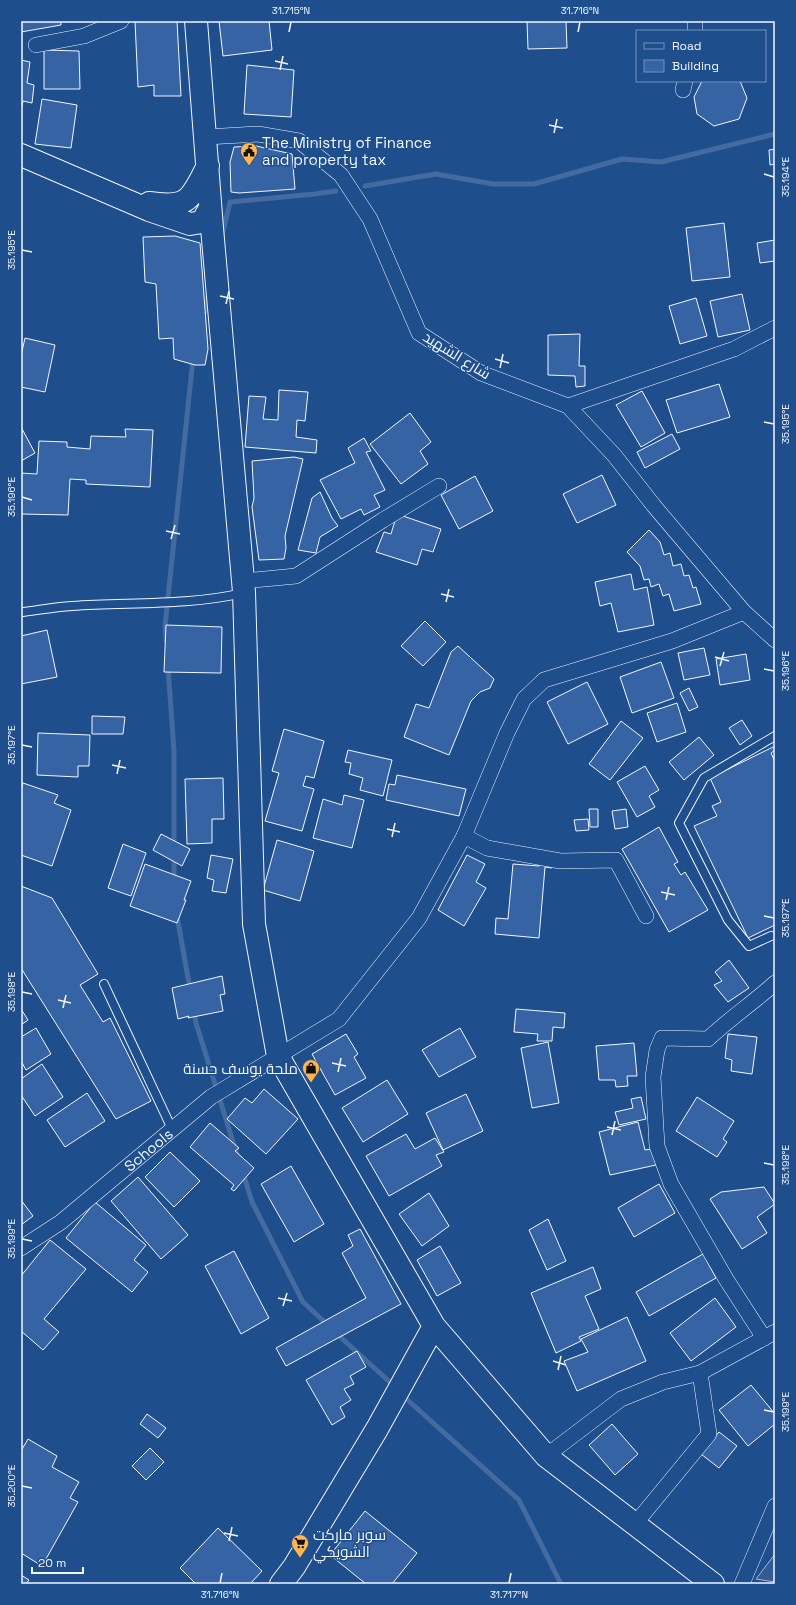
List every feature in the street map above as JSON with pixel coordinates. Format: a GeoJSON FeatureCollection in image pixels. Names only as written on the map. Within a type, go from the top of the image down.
{"type":"FeatureCollection","features":[{"type":"Feature","properties":{"kind":"street"},"geometry":{"type":"LineString","coordinates":[[36,44],[84,36],[121,21]]}},
{"type":"Feature","properties":{"kind":"street"},"geometry":{"type":"LineString","coordinates":[[196,21],[206,137],[210,208],[243,587],[254,924],[278,1056],[434,1326],[546,1456],[714,1584]]}},
{"type":"Feature","properties":{"kind":"street","name":"شارع الشهيد"},"geometry":{"type":"LineString","coordinates":[[206,137],[258,134],[299,141],[341,175],[370,219],[419,332],[481,373],[568,406]]}},
{"type":"Feature","properties":{"kind":"street"},"geometry":{"type":"LineString","coordinates":[[21,155],[149,210],[190,224],[202,222],[210,208]]}},
{"type":"Feature","properties":{"kind":"street"},"geometry":{"type":"LineString","coordinates":[[121,197],[164,205],[178,204],[190,198],[208,166]]}},
{"type":"Feature","properties":{"kind":"street"},"geometry":{"type":"LineString","coordinates":[[190,224],[214,250]]}},
{"type":"Feature","properties":{"kind":"street"},"geometry":{"type":"LineString","coordinates":[[775,328],[734,349],[568,406],[614,455],[654,506],[744,612],[775,640]]}},
{"type":"Feature","properties":{"kind":"street"},"geometry":{"type":"LineString","coordinates":[[243,587],[296,576],[439,486]]}},
{"type":"Feature","properties":{"kind":"street","name":"Schools"},"geometry":{"type":"LineString","coordinates":[[21,1248],[61,1222],[211,1097],[339,1019],[419,918],[464,836],[507,733],[524,699],[544,680],[672,641],[744,612]]}},
{"type":"Feature","properties":{"kind":"street"},"geometry":{"type":"LineString","coordinates":[[464,836],[487,848],[560,861],[616,860],[646,916]]}},
{"type":"Feature","properties":{"kind":"street"},"geometry":{"type":"LineString","coordinates":[[546,1456],[621,1399],[663,1382],[700,1373],[770,1335],[726,1278],[672,1184],[657,1146],[653,1077],[657,1050],[662,1038],[708,1039],[729,1019],[775,984]]}},
{"type":"Feature","properties":{"kind":"street"},"geometry":{"type":"LineString","coordinates":[[281,1584],[294,1567],[377,1429],[434,1326]]}},
{"type":"Feature","properties":{"kind":"street"},"geometry":{"type":"LineString","coordinates":[[635,1524],[709,1434],[700,1373]]}},
{"type":"Feature","properties":{"kind":"street"},"geometry":{"type":"LineString","coordinates":[[742,1584],[775,1506]]}},
{"type":"Feature","properties":{"kind":"lane"},"geometry":{"type":"LineString","coordinates":[[23,612],[72,606],[218,599],[243,587]]}},
{"type":"Feature","properties":{"kind":"lane"},"geometry":{"type":"LineString","coordinates":[[771,936],[748,946],[728,920],[679,823],[704,778],[775,736]]}},
{"type":"Feature","properties":{"kind":"lane"},"geometry":{"type":"LineString","coordinates":[[104,984],[172,1130]]}},
{"type":"Feature","properties":{"kind":"shaded area"},"geometry":{"type":"Polygon","coordinates":[[[775,1554],[775,1582],[756,1579],[775,1554]]]}},
{"type":"Feature","properties":{"kind":"building"},"geometry":{"type":"Polygon","coordinates":[[[21,21],[61,21],[61,25],[21,32],[21,21]]]}},
{"type":"Feature","properties":{"kind":"building"},"geometry":{"type":"Polygon","coordinates":[[[135,21],[177,21],[181,96],[154,96],[154,85],[138,87],[135,21]]]}},
{"type":"Feature","properties":{"kind":"building"},"geometry":{"type":"Polygon","coordinates":[[[219,21],[269,21],[272,50],[223,56],[219,21]]]}},
{"type":"Feature","properties":{"kind":"building"},"geometry":{"type":"Polygon","coordinates":[[[527,21],[566,21],[567,48],[528,49],[527,21]]]}},
{"type":"Feature","properties":{"kind":"building"},"geometry":{"type":"Polygon","coordinates":[[[44,50],[79,51],[80,89],[44,89],[44,50]]]}},
{"type":"Feature","properties":{"kind":"building"},"geometry":{"type":"Polygon","coordinates":[[[21,60],[30,62],[27,83],[34,85],[32,103],[23,101],[21,110],[21,60]]]}},
{"type":"Feature","properties":{"kind":"building"},"geometry":{"type":"Polygon","coordinates":[[[247,65],[294,70],[291,117],[244,114],[247,65]]]}},
{"type":"Feature","properties":{"kind":"building"},"geometry":{"type":"Polygon","coordinates":[[[702,82],[740,82],[747,98],[739,119],[714,126],[697,114],[694,97],[702,82]]]}},
{"type":"Feature","properties":{"kind":"building"},"geometry":{"type":"Polygon","coordinates":[[[42,99],[77,105],[71,148],[35,144],[42,99]]]}},
{"type":"Feature","properties":{"kind":"building"},"geometry":{"type":"Polygon","coordinates":[[[256,146],[292,154],[295,189],[239,193],[231,192],[230,162],[234,147],[256,146]]]}},
{"type":"Feature","properties":{"kind":"building"},"geometry":{"type":"Polygon","coordinates":[[[775,149],[775,164],[770,165],[769,150],[775,149]]]}},
{"type":"Feature","properties":{"kind":"building"},"geometry":{"type":"Polygon","coordinates":[[[724,223],[730,277],[692,281],[686,228],[724,223]]]}},
{"type":"Feature","properties":{"kind":"building"},"geometry":{"type":"Polygon","coordinates":[[[175,236],[200,243],[208,349],[205,365],[195,365],[174,359],[173,338],[159,339],[156,284],[145,282],[143,237],[175,236]]]}},
{"type":"Feature","properties":{"kind":"building"},"geometry":{"type":"Polygon","coordinates":[[[775,240],[775,261],[760,263],[757,243],[775,240]]]}},
{"type":"Feature","properties":{"kind":"building"},"geometry":{"type":"Polygon","coordinates":[[[742,294],[750,330],[718,337],[710,301],[742,294]]]}},
{"type":"Feature","properties":{"kind":"building"},"geometry":{"type":"Polygon","coordinates":[[[696,298],[707,336],[680,344],[669,306],[696,298]]]}},
{"type":"Feature","properties":{"kind":"building"},"geometry":{"type":"Polygon","coordinates":[[[580,334],[579,366],[585,366],[585,386],[576,387],[575,376],[548,375],[548,335],[580,334]]]}},
{"type":"Feature","properties":{"kind":"building"},"geometry":{"type":"Polygon","coordinates":[[[25,338],[55,345],[45,392],[21,387],[21,356],[25,338]]]}},
{"type":"Feature","properties":{"kind":"building"},"geometry":{"type":"Polygon","coordinates":[[[719,384],[730,417],[677,433],[666,400],[719,384]]]}},
{"type":"Feature","properties":{"kind":"building"},"geometry":{"type":"Polygon","coordinates":[[[279,390],[308,392],[305,421],[297,420],[296,437],[317,440],[316,453],[245,447],[249,396],[266,397],[263,419],[278,420],[279,390]]]}},
{"type":"Feature","properties":{"kind":"building"},"geometry":{"type":"Polygon","coordinates":[[[642,391],[665,433],[641,447],[616,405],[642,391]]]}},
{"type":"Feature","properties":{"kind":"building"},"geometry":{"type":"Polygon","coordinates":[[[410,413],[431,442],[420,451],[428,464],[401,484],[370,444],[410,413]]]}},
{"type":"Feature","properties":{"kind":"building"},"geometry":{"type":"Polygon","coordinates":[[[21,427],[35,453],[21,461],[21,427]]]}},
{"type":"Feature","properties":{"kind":"building"},"geometry":{"type":"Polygon","coordinates":[[[125,429],[153,430],[150,487],[86,484],[86,480],[70,479],[68,515],[21,514],[21,473],[37,474],[39,441],[67,442],[67,447],[90,449],[91,436],[126,437],[125,429]]]}},
{"type":"Feature","properties":{"kind":"building"},"geometry":{"type":"Polygon","coordinates":[[[672,434],[680,449],[645,468],[637,452],[672,434]]]}},
{"type":"Feature","properties":{"kind":"building"},"geometry":{"type":"Polygon","coordinates":[[[364,438],[371,451],[366,452],[385,490],[374,495],[380,507],[364,515],[361,509],[341,519],[320,480],[355,463],[348,448],[364,438]]]}},
{"type":"Feature","properties":{"kind":"building"},"geometry":{"type":"Polygon","coordinates":[[[294,457],[303,459],[285,536],[286,548],[284,559],[259,560],[252,507],[254,498],[252,461],[294,457]]]}},
{"type":"Feature","properties":{"kind":"building"},"geometry":{"type":"Polygon","coordinates":[[[602,475],[616,505],[577,523],[563,494],[602,475]]]}},
{"type":"Feature","properties":{"kind":"building"},"geometry":{"type":"Polygon","coordinates":[[[475,476],[493,511],[459,529],[441,495],[475,476]]]}},
{"type":"Feature","properties":{"kind":"building"},"geometry":{"type":"Polygon","coordinates":[[[320,492],[332,518],[338,526],[320,537],[316,553],[298,550],[312,498],[320,492]]]}},
{"type":"Feature","properties":{"kind":"building"},"geometry":{"type":"Polygon","coordinates":[[[397,514],[441,529],[433,552],[422,549],[417,565],[376,552],[384,532],[391,534],[397,514]]]}},
{"type":"Feature","properties":{"kind":"building"},"geometry":{"type":"Polygon","coordinates":[[[649,530],[660,542],[664,555],[670,553],[673,566],[681,564],[684,576],[689,575],[693,588],[696,587],[701,604],[674,611],[669,594],[663,596],[659,584],[651,587],[649,579],[644,580],[640,566],[627,552],[649,530]]]}},
{"type":"Feature","properties":{"kind":"building"},"geometry":{"type":"Polygon","coordinates":[[[631,574],[634,590],[647,587],[654,625],[618,632],[611,603],[600,606],[595,582],[631,574]]]}},
{"type":"Feature","properties":{"kind":"building"},"geometry":{"type":"Polygon","coordinates":[[[425,621],[446,642],[423,666],[401,646],[425,621]]]}},
{"type":"Feature","properties":{"kind":"building"},"geometry":{"type":"Polygon","coordinates":[[[166,625],[222,627],[221,673],[164,672],[166,625]]]}},
{"type":"Feature","properties":{"kind":"building"},"geometry":{"type":"Polygon","coordinates":[[[47,630],[57,677],[21,684],[21,636],[47,630]]]}},
{"type":"Feature","properties":{"kind":"building"},"geometry":{"type":"Polygon","coordinates":[[[458,646],[494,679],[490,688],[480,692],[471,701],[449,755],[404,737],[416,704],[429,708],[451,652],[458,646]]]}},
{"type":"Feature","properties":{"kind":"building"},"geometry":{"type":"Polygon","coordinates":[[[704,648],[710,675],[684,680],[678,653],[704,648]]]}},
{"type":"Feature","properties":{"kind":"building"},"geometry":{"type":"Polygon","coordinates":[[[746,654],[750,680],[720,685],[716,659],[746,654]]]}},
{"type":"Feature","properties":{"kind":"building"},"geometry":{"type":"Polygon","coordinates":[[[661,662],[674,698],[632,713],[620,677],[661,662]]]}},
{"type":"Feature","properties":{"kind":"building"},"geometry":{"type":"Polygon","coordinates":[[[587,682],[608,724],[568,744],[547,702],[587,682]]]}},
{"type":"Feature","properties":{"kind":"building"},"geometry":{"type":"Polygon","coordinates":[[[689,688],[698,707],[689,711],[680,693],[689,688]]]}},
{"type":"Feature","properties":{"kind":"building"},"geometry":{"type":"Polygon","coordinates":[[[677,703],[686,732],[657,742],[647,713],[677,703]]]}},
{"type":"Feature","properties":{"kind":"building"},"geometry":{"type":"Polygon","coordinates":[[[92,716],[125,717],[123,734],[92,734],[92,716]]]}},
{"type":"Feature","properties":{"kind":"building"},"geometry":{"type":"Polygon","coordinates":[[[742,720],[752,736],[740,745],[729,728],[742,720]]]}},
{"type":"Feature","properties":{"kind":"building"},"geometry":{"type":"Polygon","coordinates":[[[621,721],[643,738],[610,780],[589,764],[621,721]]]}},
{"type":"Feature","properties":{"kind":"building"},"geometry":{"type":"Polygon","coordinates":[[[284,729],[324,741],[314,778],[306,776],[303,786],[314,789],[302,831],[265,821],[279,773],[272,771],[284,729]]]}},
{"type":"Feature","properties":{"kind":"building"},"geometry":{"type":"Polygon","coordinates":[[[38,733],[90,735],[89,766],[78,766],[78,777],[37,775],[38,733]]]}},
{"type":"Feature","properties":{"kind":"building"},"geometry":{"type":"Polygon","coordinates":[[[699,737],[714,755],[684,780],[669,762],[699,737]]]}},
{"type":"Feature","properties":{"kind":"building"},"geometry":{"type":"Polygon","coordinates":[[[775,746],[775,750],[771,753],[775,762],[775,925],[748,938],[694,826],[717,816],[712,806],[721,802],[710,778],[775,746]]]}},
{"type":"Feature","properties":{"kind":"building"},"geometry":{"type":"Polygon","coordinates":[[[348,750],[392,760],[383,796],[360,790],[363,778],[349,774],[351,763],[345,762],[348,750]]]}},
{"type":"Feature","properties":{"kind":"building"},"geometry":{"type":"Polygon","coordinates":[[[645,766],[659,790],[649,796],[655,807],[637,817],[617,782],[645,766]]]}},
{"type":"Feature","properties":{"kind":"building"},"geometry":{"type":"Polygon","coordinates":[[[397,775],[466,789],[459,816],[386,800],[389,784],[395,785],[397,775]]]}},
{"type":"Feature","properties":{"kind":"building"},"geometry":{"type":"Polygon","coordinates":[[[223,778],[224,819],[212,819],[212,843],[187,844],[185,779],[223,778]]]}},
{"type":"Feature","properties":{"kind":"building"},"geometry":{"type":"Polygon","coordinates":[[[23,783],[58,795],[54,803],[71,810],[52,866],[21,855],[21,790],[23,783]]]}},
{"type":"Feature","properties":{"kind":"building"},"geometry":{"type":"Polygon","coordinates":[[[344,795],[364,800],[352,848],[313,838],[323,799],[342,805],[344,795]]]}},
{"type":"Feature","properties":{"kind":"building"},"geometry":{"type":"Polygon","coordinates":[[[589,809],[598,809],[598,827],[590,827],[589,809]]]}},
{"type":"Feature","properties":{"kind":"building"},"geometry":{"type":"Polygon","coordinates":[[[626,809],[628,827],[615,829],[612,811],[626,809]]]}},
{"type":"Feature","properties":{"kind":"building"},"geometry":{"type":"Polygon","coordinates":[[[588,819],[589,830],[576,831],[574,820],[588,819]]]}},
{"type":"Feature","properties":{"kind":"building"},"geometry":{"type":"Polygon","coordinates":[[[659,827],[678,862],[674,864],[681,875],[685,872],[708,910],[669,932],[622,849],[659,827]]]}},
{"type":"Feature","properties":{"kind":"building"},"geometry":{"type":"Polygon","coordinates":[[[161,834],[190,849],[182,866],[153,850],[161,834]]]}},
{"type":"Feature","properties":{"kind":"building"},"geometry":{"type":"Polygon","coordinates":[[[277,840],[314,851],[300,901],[263,890],[277,840]]]}},
{"type":"Feature","properties":{"kind":"building"},"geometry":{"type":"Polygon","coordinates":[[[123,844],[146,853],[131,896],[108,888],[123,844]]]}},
{"type":"Feature","properties":{"kind":"building"},"geometry":{"type":"Polygon","coordinates":[[[211,855],[233,859],[226,893],[212,891],[214,880],[207,878],[211,855]]]}},
{"type":"Feature","properties":{"kind":"building"},"geometry":{"type":"Polygon","coordinates":[[[467,855],[485,864],[476,882],[486,888],[464,926],[438,910],[467,855]]]}},
{"type":"Feature","properties":{"kind":"building"},"geometry":{"type":"Polygon","coordinates":[[[539,859],[553,861],[552,868],[545,867],[539,938],[495,934],[496,918],[508,919],[513,864],[539,866],[539,859]]]}},
{"type":"Feature","properties":{"kind":"building"},"geometry":{"type":"Polygon","coordinates":[[[145,864],[191,881],[184,900],[186,900],[177,923],[130,906],[145,864]]]}},
{"type":"Feature","properties":{"kind":"building"},"geometry":{"type":"Polygon","coordinates":[[[21,886],[52,898],[98,974],[80,985],[103,1022],[110,1018],[151,1101],[116,1119],[21,968],[21,886]]]}},
{"type":"Feature","properties":{"kind":"building"},"geometry":{"type":"Polygon","coordinates":[[[729,960],[749,988],[728,1002],[714,985],[722,981],[715,972],[729,960]]]}},
{"type":"Feature","properties":{"kind":"building"},"geometry":{"type":"Polygon","coordinates":[[[222,976],[225,994],[220,995],[223,1011],[178,1019],[172,988],[222,976]]]}},
{"type":"Feature","properties":{"kind":"building"},"geometry":{"type":"Polygon","coordinates":[[[21,1009],[28,1020],[21,1025],[21,1009]]]}},
{"type":"Feature","properties":{"kind":"building"},"geometry":{"type":"Polygon","coordinates":[[[516,1009],[565,1013],[564,1028],[553,1027],[552,1041],[537,1041],[538,1034],[514,1032],[516,1009]]]}},
{"type":"Feature","properties":{"kind":"building"},"geometry":{"type":"Polygon","coordinates":[[[36,1028],[51,1054],[26,1070],[21,1061],[21,1037],[36,1028]]]}},
{"type":"Feature","properties":{"kind":"building"},"geometry":{"type":"Polygon","coordinates":[[[460,1028],[476,1057],[439,1077],[422,1050],[460,1028]]]}},
{"type":"Feature","properties":{"kind":"building"},"geometry":{"type":"Polygon","coordinates":[[[346,1034],[358,1054],[354,1057],[366,1078],[335,1095],[312,1054],[346,1034]]]}},
{"type":"Feature","properties":{"kind":"building"},"geometry":{"type":"Polygon","coordinates":[[[728,1034],[757,1037],[752,1074],[731,1071],[732,1060],[725,1058],[728,1034]]]}},
{"type":"Feature","properties":{"kind":"building"},"geometry":{"type":"Polygon","coordinates":[[[548,1042],[559,1103],[532,1108],[521,1048],[548,1042]]]}},
{"type":"Feature","properties":{"kind":"building"},"geometry":{"type":"Polygon","coordinates":[[[634,1043],[637,1076],[627,1076],[628,1086],[616,1087],[615,1080],[599,1080],[596,1046],[634,1043]]]}},
{"type":"Feature","properties":{"kind":"building"},"geometry":{"type":"Polygon","coordinates":[[[42,1064],[63,1097],[35,1116],[21,1095],[21,1079],[42,1064]]]}},
{"type":"Feature","properties":{"kind":"building"},"geometry":{"type":"Polygon","coordinates":[[[387,1080],[408,1114],[363,1142],[342,1108],[387,1080]]]}},
{"type":"Feature","properties":{"kind":"building"},"geometry":{"type":"Polygon","coordinates":[[[264,1089],[298,1119],[266,1154],[227,1119],[245,1098],[252,1103],[264,1089]]]}},
{"type":"Feature","properties":{"kind":"building"},"geometry":{"type":"Polygon","coordinates":[[[87,1093],[105,1121],[65,1147],[47,1120],[87,1093]]]}},
{"type":"Feature","properties":{"kind":"building"},"geometry":{"type":"Polygon","coordinates":[[[466,1094],[483,1131],[443,1150],[426,1113],[466,1094]]]}},
{"type":"Feature","properties":{"kind":"building"},"geometry":{"type":"Polygon","coordinates":[[[641,1097],[646,1119],[619,1125],[615,1112],[633,1108],[631,1099],[641,1097]]]}},
{"type":"Feature","properties":{"kind":"building"},"geometry":{"type":"Polygon","coordinates":[[[697,1097],[734,1121],[723,1139],[727,1142],[717,1157],[676,1131],[697,1097]]]}},
{"type":"Feature","properties":{"kind":"building"},"geometry":{"type":"Polygon","coordinates":[[[638,1122],[645,1150],[652,1149],[656,1165],[610,1175],[599,1132],[638,1122]]]}},
{"type":"Feature","properties":{"kind":"building"},"geometry":{"type":"Polygon","coordinates":[[[210,1123],[239,1148],[235,1151],[254,1168],[234,1191],[231,1189],[234,1185],[190,1147],[210,1123]]]}},
{"type":"Feature","properties":{"kind":"building"},"geometry":{"type":"Polygon","coordinates":[[[406,1134],[415,1149],[435,1138],[444,1152],[436,1155],[442,1166],[389,1196],[366,1156],[406,1134]]]}},
{"type":"Feature","properties":{"kind":"building"},"geometry":{"type":"Polygon","coordinates":[[[170,1152],[200,1181],[174,1207],[145,1177],[170,1152]]]}},
{"type":"Feature","properties":{"kind":"building"},"geometry":{"type":"Polygon","coordinates":[[[291,1166],[324,1224],[294,1242],[261,1184],[291,1166]]]}},
{"type":"Feature","properties":{"kind":"building"},"geometry":{"type":"Polygon","coordinates":[[[138,1177],[188,1235],[161,1259],[111,1201],[138,1177]]]}},
{"type":"Feature","properties":{"kind":"building"},"geometry":{"type":"Polygon","coordinates":[[[659,1184],[675,1213],[634,1237],[618,1208],[659,1184]]]}},
{"type":"Feature","properties":{"kind":"building"},"geometry":{"type":"Polygon","coordinates":[[[764,1187],[775,1204],[757,1217],[767,1233],[742,1249],[710,1199],[721,1192],[764,1187]]]}},
{"type":"Feature","properties":{"kind":"building"},"geometry":{"type":"Polygon","coordinates":[[[429,1193],[449,1226],[422,1246],[399,1214],[429,1193]]]}},
{"type":"Feature","properties":{"kind":"building"},"geometry":{"type":"Polygon","coordinates":[[[21,1200],[33,1216],[21,1225],[21,1200]]]}},
{"type":"Feature","properties":{"kind":"building"},"geometry":{"type":"Polygon","coordinates":[[[95,1202],[146,1245],[134,1260],[148,1272],[132,1292],[66,1238],[95,1202]]]}},
{"type":"Feature","properties":{"kind":"building"},"geometry":{"type":"Polygon","coordinates":[[[548,1219],[566,1261],[547,1270],[529,1230],[548,1219]]]}},
{"type":"Feature","properties":{"kind":"building"},"geometry":{"type":"Polygon","coordinates":[[[360,1229],[401,1304],[286,1366],[276,1348],[366,1298],[342,1253],[353,1246],[348,1235],[360,1229]]]}},
{"type":"Feature","properties":{"kind":"building"},"geometry":{"type":"Polygon","coordinates":[[[50,1240],[86,1269],[44,1319],[59,1332],[43,1350],[21,1331],[21,1276],[50,1240]]]}},
{"type":"Feature","properties":{"kind":"building"},"geometry":{"type":"Polygon","coordinates":[[[440,1246],[461,1283],[437,1296],[417,1260],[440,1246]]]}},
{"type":"Feature","properties":{"kind":"building"},"geometry":{"type":"Polygon","coordinates":[[[234,1251],[269,1318],[241,1334],[205,1266],[234,1251]]]}},
{"type":"Feature","properties":{"kind":"building"},"geometry":{"type":"Polygon","coordinates":[[[703,1254],[716,1278],[649,1316],[636,1292],[703,1254]]]}},
{"type":"Feature","properties":{"kind":"building"},"geometry":{"type":"Polygon","coordinates":[[[593,1267],[601,1289],[585,1296],[599,1329],[579,1337],[581,1341],[556,1353],[531,1293],[593,1267]]]}},
{"type":"Feature","properties":{"kind":"building"},"geometry":{"type":"Polygon","coordinates":[[[715,1298],[736,1327],[691,1361],[670,1333],[715,1298]]]}},
{"type":"Feature","properties":{"kind":"building"},"geometry":{"type":"Polygon","coordinates":[[[627,1317],[646,1361],[577,1391],[564,1361],[588,1352],[581,1339],[627,1317]]]}},
{"type":"Feature","properties":{"kind":"building"},"geometry":{"type":"Polygon","coordinates":[[[357,1351],[366,1367],[350,1376],[354,1384],[344,1389],[351,1400],[340,1407],[345,1417],[332,1425],[306,1380],[357,1351]]]}},
{"type":"Feature","properties":{"kind":"building"},"geometry":{"type":"Polygon","coordinates":[[[751,1385],[775,1414],[775,1424],[748,1446],[719,1410],[751,1385]]]}},
{"type":"Feature","properties":{"kind":"building"},"geometry":{"type":"Polygon","coordinates":[[[147,1414],[166,1428],[158,1438],[140,1424],[147,1414]]]}},
{"type":"Feature","properties":{"kind":"building"},"geometry":{"type":"Polygon","coordinates":[[[612,1424],[638,1454],[615,1475],[589,1445],[612,1424]]]}},
{"type":"Feature","properties":{"kind":"building"},"geometry":{"type":"Polygon","coordinates":[[[719,1432],[737,1446],[719,1468],[701,1454],[719,1432]]]}},
{"type":"Feature","properties":{"kind":"building"},"geometry":{"type":"Polygon","coordinates":[[[28,1439],[57,1456],[52,1467],[79,1482],[70,1498],[78,1502],[42,1566],[21,1553],[21,1451],[28,1439]]]}},
{"type":"Feature","properties":{"kind":"building"},"geometry":{"type":"Polygon","coordinates":[[[150,1448],[164,1462],[146,1480],[132,1466],[150,1448]]]}},
{"type":"Feature","properties":{"kind":"building"},"geometry":{"type":"Polygon","coordinates":[[[365,1511],[417,1553],[392,1584],[366,1584],[330,1555],[365,1511]]]}},
{"type":"Feature","properties":{"kind":"building"},"geometry":{"type":"Polygon","coordinates":[[[218,1528],[262,1571],[250,1584],[196,1584],[180,1568],[218,1528]]]}},
{"type":"Feature","properties":{"kind":"building"},"geometry":{"type":"Polygon","coordinates":[[[21,1575],[29,1580],[26,1584],[21,1584],[21,1575]]]}},
{"type":"Feature","properties":{"kind":"waterway"},"geometry":{"type":"LineString","coordinates":[[365,186],[436,174],[493,184],[534,184],[622,159],[661,162],[775,134]]}},
{"type":"Feature","properties":{"kind":"waterway"},"geometry":{"type":"LineString","coordinates":[[222,236],[230,202],[336,191]]}},
{"type":"Feature","properties":{"kind":"waterway"},"geometry":{"type":"LineString","coordinates":[[204,314],[209,292]]}},
{"type":"Feature","properties":{"kind":"waterway"},"geometry":{"type":"LineString","coordinates":[[166,641],[165,626],[193,359]]}},
{"type":"Feature","properties":{"kind":"waterway"},"geometry":{"type":"LineString","coordinates":[[168,667],[174,751],[174,847]]}},
{"type":"Feature","properties":{"kind":"waterway"},"geometry":{"type":"LineString","coordinates":[[174,855],[174,881]]}},
{"type":"Feature","properties":{"kind":"waterway"},"geometry":{"type":"LineString","coordinates":[[177,916],[190,989]]}},
{"type":"Feature","properties":{"kind":"waterway"},"geometry":{"type":"LineString","coordinates":[[194,1011],[196,1023],[238,1158]]}},
{"type":"Feature","properties":{"kind":"waterway"},"geometry":{"type":"LineString","coordinates":[[243,1173],[252,1202],[303,1302],[328,1325]]}},
{"type":"Feature","properties":{"kind":"waterway"},"geometry":{"type":"LineString","coordinates":[[336,1333],[394,1386]]}},
{"type":"Feature","properties":{"kind":"waterway"},"geometry":{"type":"LineString","coordinates":[[402,1395],[519,1500],[561,1584]]}},
{"type":"Feature","properties":{"kind":"place","name":"The Ministry of Finance and property tax"},"geometry":{"type":"Point","coordinates":[249,166]}},
{"type":"Feature","properties":{"kind":"place","name":"ملحة يوسف حسنة"},"geometry":{"type":"Point","coordinates":[311,1083]}},
{"type":"Feature","properties":{"kind":"place","name":"سوبر ماركت الشويكي"},"geometry":{"type":"Point","coordinates":[300,1558]}}]}
